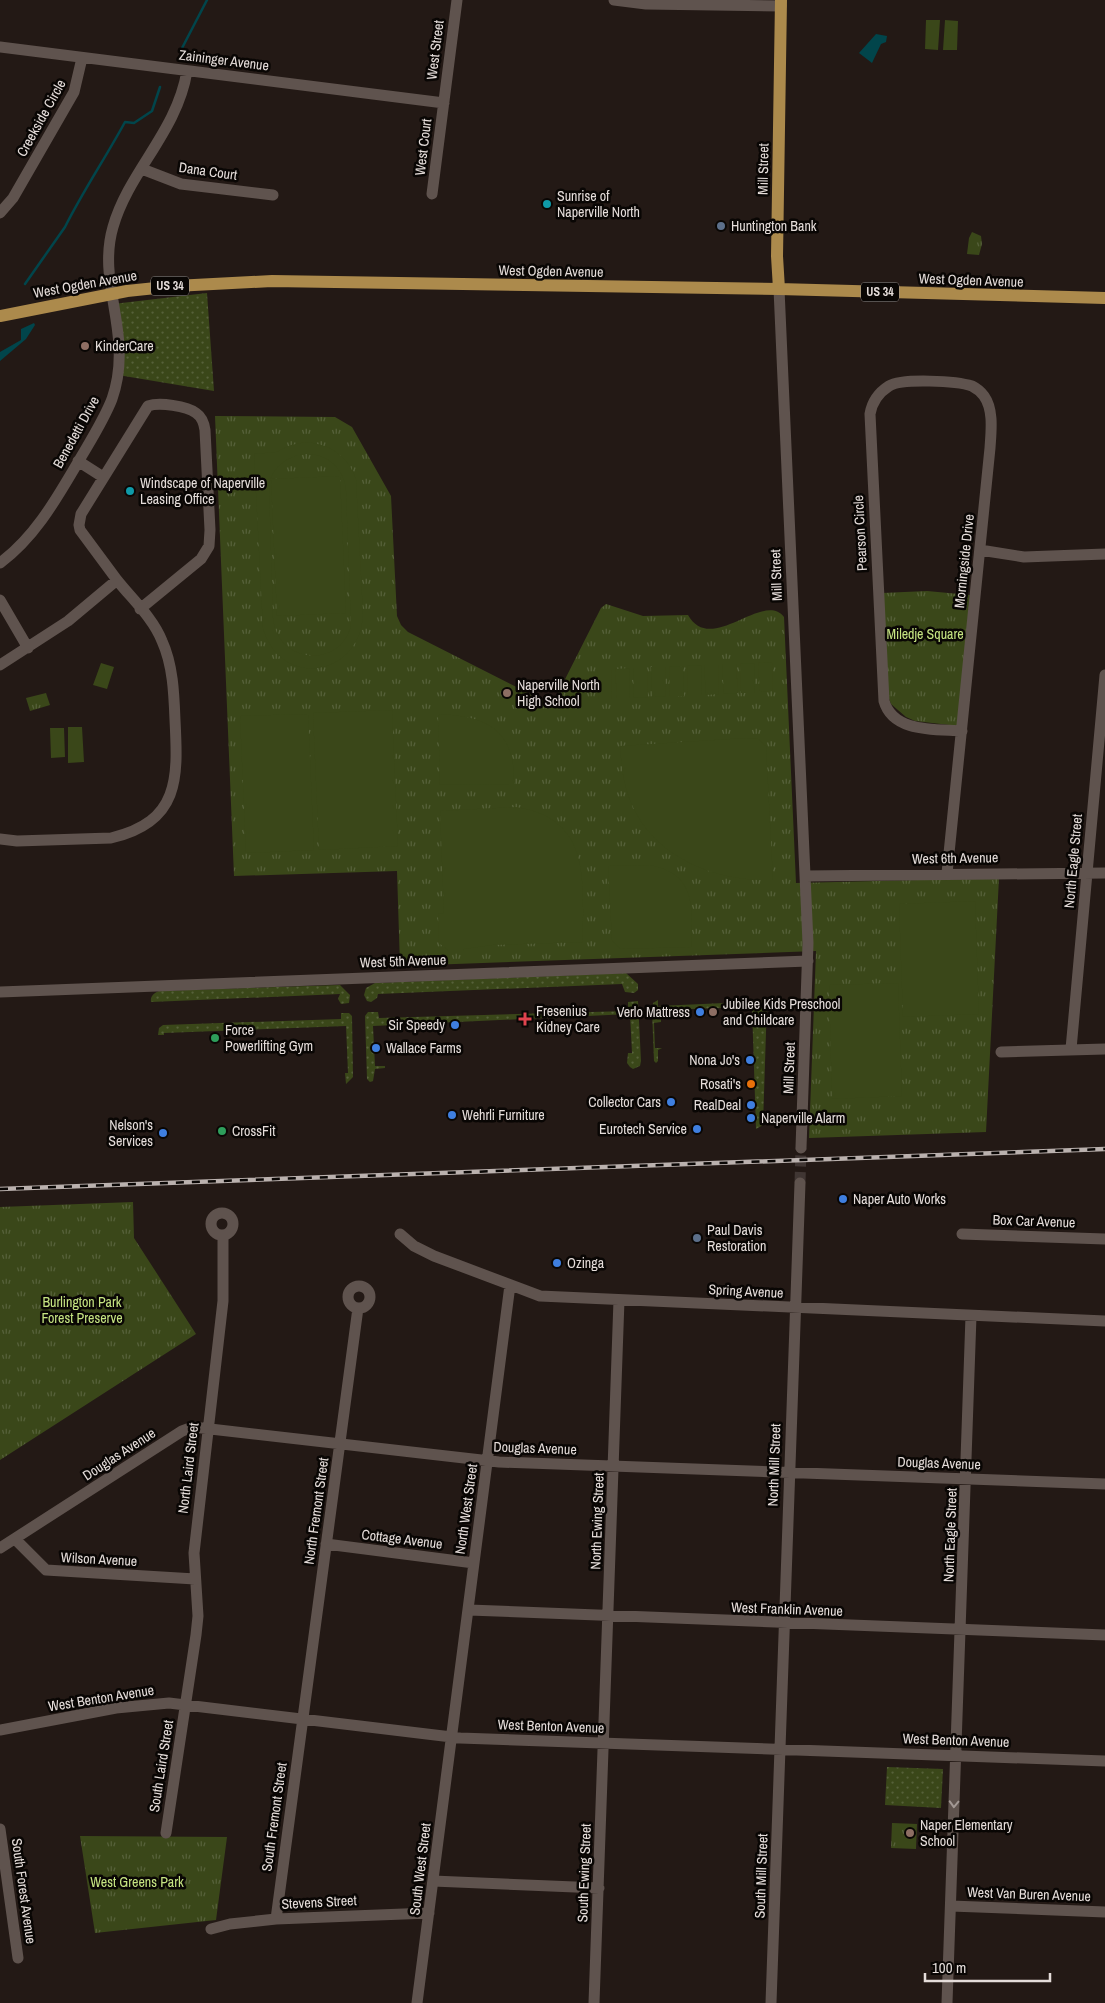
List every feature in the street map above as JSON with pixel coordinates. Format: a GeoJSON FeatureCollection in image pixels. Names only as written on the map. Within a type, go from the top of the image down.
{"type":"FeatureCollection","features":[{"type":"Feature","properties":{"kind":"main road","name":"Mill Street"},"geometry":{"type":"LineString","coordinates":[[779,288],[777,256],[781,3]]}},
{"type":"Feature","properties":{"kind":"main road","name":"West Ogden Avenue"},"geometry":{"type":"LineString","coordinates":[[0,316],[111,294],[175,286],[272,281],[779,288],[1105,298]]}},
{"type":"Feature","properties":{"kind":"street","name":"West Street"},"geometry":{"type":"LineString","coordinates":[[444,103],[457,0]]}},
{"type":"Feature","properties":{"kind":"street"},"geometry":{"type":"LineString","coordinates":[[614,0],[646,4],[781,3]]}},
{"type":"Feature","properties":{"kind":"street","name":"Zaininger Avenue"},"geometry":{"type":"LineString","coordinates":[[0,47],[444,103]]}},
{"type":"Feature","properties":{"kind":"street","name":"Creekside Circle"},"geometry":{"type":"LineString","coordinates":[[0,213],[13,198],[74,92],[82,58]]}},
{"type":"Feature","properties":{"kind":"street","name":"Benedetti Drive"},"geometry":{"type":"LineString","coordinates":[[0,562],[20,547],[38,526],[108,410],[118,376],[119,346],[107,260],[113,227],[142,169],[181,100],[187,71]]}},
{"type":"Feature","properties":{"kind":"street","name":"West Court"},"geometry":{"type":"LineString","coordinates":[[432,194],[444,103]]}},
{"type":"Feature","properties":{"kind":"street","name":"Dana Court"},"geometry":{"type":"LineString","coordinates":[[142,169],[180,184],[273,195]]}},
{"type":"Feature","properties":{"kind":"street","name":"Mill Street"},"geometry":{"type":"LineString","coordinates":[[779,288],[808,961],[801,1148]]}},
{"type":"Feature","properties":{"kind":"street","name":"Pearson Circle"},"geometry":{"type":"LineString","coordinates":[[962,732],[908,725],[892,715],[885,704],[882,687],[870,414],[872,404],[879,394],[895,384],[908,382],[961,384],[978,390],[987,401]]}},
{"type":"Feature","properties":{"kind":"street","name":"Morningside Drive"},"geometry":{"type":"LineString","coordinates":[[947,873],[990,448],[991,427],[987,401]]}},
{"type":"Feature","properties":{"kind":"street"},"geometry":{"type":"LineString","coordinates":[[0,839],[17,841],[117,837],[146,824],[168,800],[173,790],[177,766],[171,671],[162,641],[140,609],[82,534],[79,525],[81,514],[148,406],[161,403],[192,410],[202,419],[205,430],[210,530],[209,546],[201,560],[140,609]]}},
{"type":"Feature","properties":{"kind":"street"},"geometry":{"type":"LineString","coordinates":[[78,461],[104,477]]}},
{"type":"Feature","properties":{"kind":"street"},"geometry":{"type":"LineString","coordinates":[[980,550],[1024,557],[1105,554]]}},
{"type":"Feature","properties":{"kind":"street"},"geometry":{"type":"LineString","coordinates":[[0,665],[68,621],[117,580]]}},
{"type":"Feature","properties":{"kind":"street"},"geometry":{"type":"LineString","coordinates":[[0,600],[28,648]]}},
{"type":"Feature","properties":{"kind":"street","name":"North Eagle Street"},"geometry":{"type":"LineString","coordinates":[[1071,1050],[1105,675]]}},
{"type":"Feature","properties":{"kind":"street","name":"West 6th Avenue"},"geometry":{"type":"LineString","coordinates":[[805,876],[1105,872]]}},
{"type":"Feature","properties":{"kind":"street","name":"West 5th Avenue"},"geometry":{"type":"LineString","coordinates":[[0,992],[808,961]]}},
{"type":"Feature","properties":{"kind":"street"},"geometry":{"type":"LineString","coordinates":[[1001,1052],[1105,1049]]}},
{"type":"Feature","properties":{"kind":"street","name":"North Mill Street"},"geometry":{"type":"LineString","coordinates":[[780,1749],[800,1183]]}},
{"type":"Feature","properties":{"kind":"street","name":"Spring Avenue"},"geometry":{"type":"LineString","coordinates":[[400,1234],[414,1246],[434,1256],[540,1296],[1105,1321]]}},
{"type":"Feature","properties":{"kind":"street","name":"Box Car Avenue"},"geometry":{"type":"LineString","coordinates":[[962,1234],[1105,1239]]}},
{"type":"Feature","properties":{"kind":"street","name":"North Laird Street"},"geometry":{"type":"LineString","coordinates":[[186,1704],[197,1625],[194,1553],[197,1518],[223,1301],[223,1236]]}},
{"type":"Feature","properties":{"kind":"street","name":"North West Street"},"geometry":{"type":"LineString","coordinates":[[451,1738],[510,1285]]}},
{"type":"Feature","properties":{"kind":"street","name":"North Ewing Street"},"geometry":{"type":"LineString","coordinates":[[604,1743],[619,1300]]}},
{"type":"Feature","properties":{"kind":"street","name":"North Fremont Street"},"geometry":{"type":"LineString","coordinates":[[302,1719],[341,1444],[358,1308]]}},
{"type":"Feature","properties":{"kind":"street","name":"North Eagle Street"},"geometry":{"type":"LineString","coordinates":[[947,2003],[967,1479],[971,1316]]}},
{"type":"Feature","properties":{"kind":"street","name":"Douglas Avenue"},"geometry":{"type":"LineString","coordinates":[[0,1548],[182,1431],[193,1427],[208,1427],[488,1461],[1105,1484]]}},
{"type":"Feature","properties":{"kind":"street","name":"Wilson Avenue"},"geometry":{"type":"LineString","coordinates":[[15,1539],[46,1570],[195,1579]]}},
{"type":"Feature","properties":{"kind":"street","name":"Cottage Avenue"},"geometry":{"type":"LineString","coordinates":[[326,1544],[474,1563]]}},
{"type":"Feature","properties":{"kind":"street","name":"West Franklin Avenue"},"geometry":{"type":"LineString","coordinates":[[468,1610],[784,1624],[1105,1635]]}},
{"type":"Feature","properties":{"kind":"street","name":"West Benton Avenue"},"geometry":{"type":"LineString","coordinates":[[0,1730],[116,1708],[153,1704],[186,1704],[451,1738],[1105,1761]]}},
{"type":"Feature","properties":{"kind":"street","name":"South Laird Street"},"geometry":{"type":"LineString","coordinates":[[166,1833],[186,1704]]}},
{"type":"Feature","properties":{"kind":"street","name":"South Fremont Street"},"geometry":{"type":"LineString","coordinates":[[276,1919],[302,1719]]}},
{"type":"Feature","properties":{"kind":"street","name":"South West Street"},"geometry":{"type":"LineString","coordinates":[[417,2003],[451,1738]]}},
{"type":"Feature","properties":{"kind":"street","name":"South Ewing Street"},"geometry":{"type":"LineString","coordinates":[[594,2003],[604,1743]]}},
{"type":"Feature","properties":{"kind":"street","name":"South Mill Street"},"geometry":{"type":"LineString","coordinates":[[771,2003],[780,1749]]}},
{"type":"Feature","properties":{"kind":"street","name":"South Forest Avenue"},"geometry":{"type":"LineString","coordinates":[[0,1829],[18,1958]]}},
{"type":"Feature","properties":{"kind":"street"},"geometry":{"type":"LineString","coordinates":[[433,1881],[599,1888]]}},
{"type":"Feature","properties":{"kind":"street","name":"West Van Buren Avenue"},"geometry":{"type":"LineString","coordinates":[[951,1906],[1105,1912]]}},
{"type":"Feature","properties":{"kind":"street","name":"Stevens Street"},"geometry":{"type":"LineString","coordinates":[[211,1929],[230,1924],[276,1919],[429,1913]]}},
{"type":"Feature","properties":{"kind":"green space"},"geometry":{"type":"Polygon","coordinates":[[[926,20],[940,20],[938,50],[925,49],[926,20]]]}},
{"type":"Feature","properties":{"kind":"green space"},"geometry":{"type":"Polygon","coordinates":[[[945,20],[958,21],[957,50],[943,50],[945,20]]]}},
{"type":"Feature","properties":{"kind":"green space"},"geometry":{"type":"Polygon","coordinates":[[[972,232],[981,236],[982,244],[979,255],[967,254],[969,238],[972,232]]]}},
{"type":"Feature","properties":{"kind":"green space"},"geometry":{"type":"Polygon","coordinates":[[[207,293],[214,391],[118,375],[113,304],[207,293]]]}},
{"type":"Feature","properties":{"kind":"green space"},"geometry":{"type":"Polygon","coordinates":[[[215,416],[335,417],[352,427],[391,496],[397,616],[401,625],[408,632],[552,705],[601,608],[606,604],[643,616],[688,615],[698,626],[710,629],[723,627],[763,611],[775,611],[784,617],[796,883],[999,878],[986,1132],[809,1138],[816,951],[400,966],[397,871],[234,876],[215,416]]]}},
{"type":"Feature","properties":{"kind":"green space"},"geometry":{"type":"Polygon","coordinates":[[[306,442],[323,445],[343,458],[353,471],[356,479],[363,614],[359,635],[349,651],[335,662],[319,668],[302,667],[286,661],[272,648],[263,628],[254,454],[276,452],[291,445],[306,442]],[[313,454],[298,455],[282,463],[274,472],[269,484],[273,618],[277,633],[285,644],[296,652],[322,655],[334,650],[344,640],[351,626],[346,491],[345,483],[338,469],[327,459],[313,454]]]}},
{"type":"Feature","properties":{"kind":"green space"},"geometry":{"type":"Polygon","coordinates":[[[340,476],[346,613],[277,616],[271,479],[340,476]]]}},
{"type":"Feature","properties":{"kind":"green space","name":"Miledje Square"},"geometry":{"type":"Polygon","coordinates":[[[927,591],[970,595],[958,726],[915,721],[906,717],[891,704],[888,696],[882,593],[927,591]]]}},
{"type":"Feature","properties":{"kind":"green space"},"geometry":{"type":"Polygon","coordinates":[[[772,662],[773,691],[760,692],[758,663],[772,662]]]}},
{"type":"Feature","properties":{"kind":"green space"},"geometry":{"type":"Polygon","coordinates":[[[101,663],[114,667],[107,689],[93,685],[101,663]]]}},
{"type":"Feature","properties":{"kind":"green space"},"geometry":{"type":"Polygon","coordinates":[[[754,663],[755,693],[741,693],[740,664],[754,663]]]}},
{"type":"Feature","properties":{"kind":"green space"},"geometry":{"type":"Polygon","coordinates":[[[722,664],[736,664],[738,693],[724,694],[722,664]]]}},
{"type":"Feature","properties":{"kind":"green space"},"geometry":{"type":"Polygon","coordinates":[[[701,665],[702,695],[688,695],[687,666],[701,665]]]}},
{"type":"Feature","properties":{"kind":"green space"},"geometry":{"type":"Polygon","coordinates":[[[704,665],[718,665],[719,694],[706,695],[704,665]]]}},
{"type":"Feature","properties":{"kind":"green space"},"geometry":{"type":"Polygon","coordinates":[[[683,666],[684,696],[670,696],[669,667],[683,666]]]}},
{"type":"Feature","properties":{"kind":"green space"},"geometry":{"type":"Polygon","coordinates":[[[651,667],[665,667],[666,696],[652,697],[651,667]]]}},
{"type":"Feature","properties":{"kind":"green space"},"geometry":{"type":"Polygon","coordinates":[[[629,668],[630,698],[617,698],[615,669],[629,668]]]}},
{"type":"Feature","properties":{"kind":"green space"},"geometry":{"type":"Polygon","coordinates":[[[633,668],[647,668],[648,697],[634,698],[633,668]]]}},
{"type":"Feature","properties":{"kind":"green space"},"geometry":{"type":"Polygon","coordinates":[[[597,670],[611,670],[612,699],[599,699],[597,670]]]}},
{"type":"Feature","properties":{"kind":"green space"},"geometry":{"type":"Polygon","coordinates":[[[46,693],[50,705],[30,711],[26,698],[46,693]]]}},
{"type":"Feature","properties":{"kind":"green space"},"geometry":{"type":"Polygon","coordinates":[[[392,710],[398,846],[319,850],[313,713],[392,710]]]}},
{"type":"Feature","properties":{"kind":"green space"},"geometry":{"type":"Polygon","coordinates":[[[308,714],[314,850],[246,853],[240,716],[308,714]]]}},
{"type":"Feature","properties":{"kind":"green space"},"geometry":{"type":"Polygon","coordinates":[[[438,714],[471,718],[495,730],[504,739],[510,751],[514,784],[440,785],[438,714]]]}},
{"type":"Feature","properties":{"kind":"green space"},"geometry":{"type":"Polygon","coordinates":[[[68,727],[82,727],[84,762],[68,763],[68,727]]]}},
{"type":"Feature","properties":{"kind":"green space"},"geometry":{"type":"Polygon","coordinates":[[[50,728],[64,728],[65,757],[51,758],[50,728]]]}},
{"type":"Feature","properties":{"kind":"green space"},"geometry":{"type":"Polygon","coordinates":[[[746,738],[758,739],[766,746],[773,880],[725,875],[702,868],[681,858],[662,845],[646,828],[633,808],[624,779],[620,746],[746,738]]]}},
{"type":"Feature","properties":{"kind":"green space"},"geometry":{"type":"Polygon","coordinates":[[[516,807],[541,814],[559,825],[571,839],[578,856],[582,876],[583,942],[492,945],[464,949],[463,951],[449,951],[439,943],[438,914],[444,913],[440,811],[516,807]]]}},
{"type":"Feature","properties":{"kind":"green space"},"geometry":{"type":"Polygon","coordinates":[[[650,865],[677,876],[684,885],[689,895],[691,906],[692,947],[620,949],[612,940],[608,866],[650,865]]]}},
{"type":"Feature","properties":{"kind":"green space"},"geometry":{"type":"Polygon","coordinates":[[[975,901],[979,1014],[903,1017],[899,904],[975,901]]]}},
{"type":"Feature","properties":{"kind":"green space"},"geometry":{"type":"Polygon","coordinates":[[[626,973],[638,984],[638,990],[634,993],[625,992],[622,984],[378,994],[377,998],[371,1002],[367,1001],[364,995],[366,988],[375,983],[626,973]]]}},
{"type":"Feature","properties":{"kind":"green space"},"geometry":{"type":"Polygon","coordinates":[[[898,983],[902,1096],[832,1099],[829,985],[898,983]]]}},
{"type":"Feature","properties":{"kind":"green space"},"geometry":{"type":"Polygon","coordinates":[[[340,985],[350,995],[349,1003],[341,1004],[338,999],[340,994],[151,1002],[153,995],[159,991],[340,985]]]}},
{"type":"Feature","properties":{"kind":"green space"},"geometry":{"type":"Polygon","coordinates":[[[658,1000],[658,1006],[767,1001],[763,1125],[756,1129],[752,1007],[661,1010],[661,1022],[654,1023],[655,1048],[662,1048],[658,1050],[658,1061],[656,1063],[654,1061],[652,1010],[653,1003],[658,1000]]]}},
{"type":"Feature","properties":{"kind":"green space"},"geometry":{"type":"Polygon","coordinates":[[[638,1001],[641,1061],[640,1066],[633,1069],[627,1063],[628,1053],[632,1053],[630,1014],[373,1026],[375,1066],[385,1066],[385,1068],[375,1069],[373,1081],[370,1082],[367,1079],[365,1016],[368,1012],[378,1012],[379,1018],[628,1011],[628,1002],[638,1001]]]}},
{"type":"Feature","properties":{"kind":"green space"},"geometry":{"type":"Polygon","coordinates":[[[341,1013],[349,1013],[352,1016],[353,1077],[346,1084],[345,1073],[348,1073],[346,1026],[164,1033],[164,1035],[158,1035],[159,1028],[163,1025],[341,1019],[341,1013]]]}},
{"type":"Feature","properties":{"kind":"green space","name":"Burlington Park Forest Preserve"},"geometry":{"type":"Polygon","coordinates":[[[133,1202],[134,1238],[196,1334],[0,1460],[0,1207],[133,1202]]]}},
{"type":"Feature","properties":{"kind":"green space"},"geometry":{"type":"Polygon","coordinates":[[[887,1767],[943,1769],[941,1808],[885,1805],[887,1767]]]}},
{"type":"Feature","properties":{"kind":"green space"},"geometry":{"type":"Polygon","coordinates":[[[892,1823],[917,1824],[916,1849],[891,1848],[892,1823]]]}},
{"type":"Feature","properties":{"kind":"green space","name":"West Greens Park"},"geometry":{"type":"Polygon","coordinates":[[[80,1836],[227,1837],[216,1920],[95,1933],[80,1836]]]}},
{"type":"Feature","properties":{"kind":"water"},"geometry":{"type":"Polygon","coordinates":[[[876,34],[887,36],[886,42],[881,44],[872,63],[859,53],[876,34]]]}},
{"type":"Feature","properties":{"kind":"water"},"geometry":{"type":"Polygon","coordinates":[[[34,323],[35,325],[26,339],[0,361],[0,352],[21,340],[21,329],[34,323]]]}},
{"type":"Feature","properties":{"kind":"waterway"},"geometry":{"type":"LineString","coordinates":[[180,52],[207,0]]}},
{"type":"Feature","properties":{"kind":"waterway"},"geometry":{"type":"LineString","coordinates":[[25,284],[65,227],[125,122],[134,123],[152,111],[160,87]]}},
{"type":"Feature","properties":{"kind":"tunnel"},"geometry":{"type":"LineString","coordinates":[[800,1183],[801,1148]]}},
{"type":"Feature","properties":{"kind":"railway"},"geometry":{"type":"LineString","coordinates":[[0,1189],[1105,1149]]}},
{"type":"Feature","properties":{"kind":"place","name":"Sunrise of Naperville North"},"geometry":{"type":"Point","coordinates":[547,204]}},
{"type":"Feature","properties":{"kind":"place","name":"Huntington Bank"},"geometry":{"type":"Point","coordinates":[721,226]}},
{"type":"Feature","properties":{"kind":"place","name":"KinderCare"},"geometry":{"type":"Point","coordinates":[85,346]}},
{"type":"Feature","properties":{"kind":"place","name":"Windscape of Naperville Leasing Office"},"geometry":{"type":"Point","coordinates":[130,491]}},
{"type":"Feature","properties":{"kind":"place","name":"Naperville North High School"},"geometry":{"type":"Point","coordinates":[507,693]}},
{"type":"Feature","properties":{"kind":"place","name":"Verlo Mattress"},"geometry":{"type":"Point","coordinates":[700,1012]}},
{"type":"Feature","properties":{"kind":"place","name":"Jubilee Kids Preschool and Childcare"},"geometry":{"type":"Point","coordinates":[713,1012]}},
{"type":"Feature","properties":{"kind":"place","name":"Fresenius Kidney Care"},"geometry":{"type":"Point","coordinates":[525,1019]}},
{"type":"Feature","properties":{"kind":"place","name":"Sir Speedy"},"geometry":{"type":"Point","coordinates":[455,1025]}},
{"type":"Feature","properties":{"kind":"place","name":"Force Powerlifting Gym"},"geometry":{"type":"Point","coordinates":[215,1038]}},
{"type":"Feature","properties":{"kind":"place","name":"Wallace Farms"},"geometry":{"type":"Point","coordinates":[376,1048]}},
{"type":"Feature","properties":{"kind":"place","name":"Nona Jo's"},"geometry":{"type":"Point","coordinates":[750,1060]}},
{"type":"Feature","properties":{"kind":"place","name":"Rosati's"},"geometry":{"type":"Point","coordinates":[751,1084]}},
{"type":"Feature","properties":{"kind":"place","name":"Collector Cars"},"geometry":{"type":"Point","coordinates":[671,1102]}},
{"type":"Feature","properties":{"kind":"place","name":"RealDeal"},"geometry":{"type":"Point","coordinates":[751,1105]}},
{"type":"Feature","properties":{"kind":"place","name":"Wehrli Furniture"},"geometry":{"type":"Point","coordinates":[452,1115]}},
{"type":"Feature","properties":{"kind":"place","name":"Naperville Alarm"},"geometry":{"type":"Point","coordinates":[751,1118]}},
{"type":"Feature","properties":{"kind":"place","name":"Eurotech Service"},"geometry":{"type":"Point","coordinates":[697,1129]}},
{"type":"Feature","properties":{"kind":"place","name":"CrossFit"},"geometry":{"type":"Point","coordinates":[222,1131]}},
{"type":"Feature","properties":{"kind":"place","name":"Nelson's Services"},"geometry":{"type":"Point","coordinates":[163,1133]}},
{"type":"Feature","properties":{"kind":"place","name":"Naper Auto Works"},"geometry":{"type":"Point","coordinates":[843,1199]}},
{"type":"Feature","properties":{"kind":"place","name":"Paul Davis Restoration"},"geometry":{"type":"Point","coordinates":[697,1238]}},
{"type":"Feature","properties":{"kind":"place","name":"Ozinga"},"geometry":{"type":"Point","coordinates":[557,1263]}},
{"type":"Feature","properties":{"kind":"place","name":"Naper Elementary School"},"geometry":{"type":"Point","coordinates":[910,1833]}}]}
